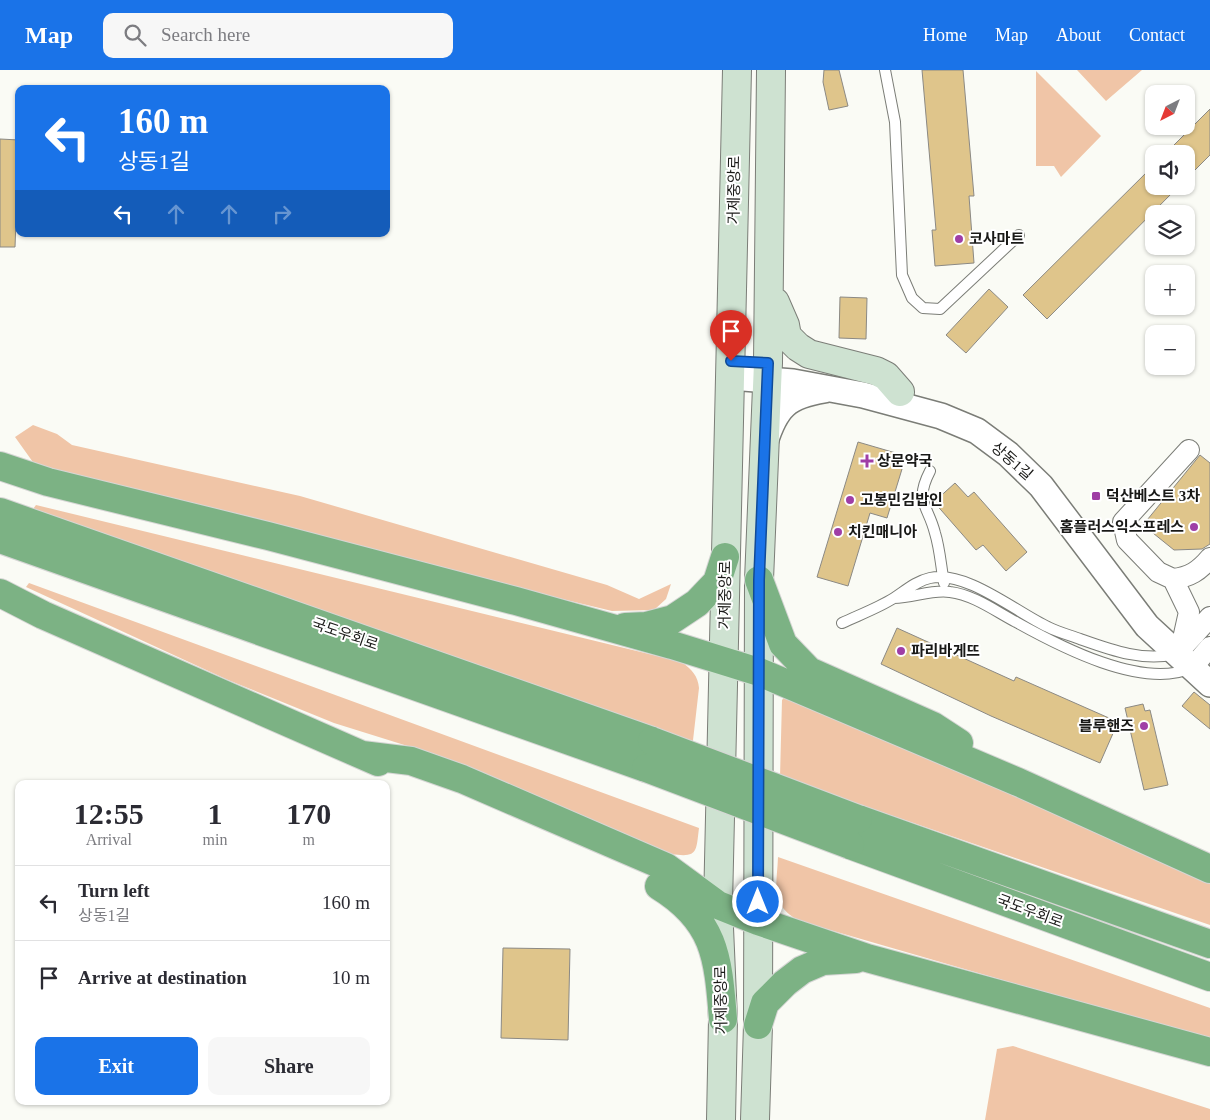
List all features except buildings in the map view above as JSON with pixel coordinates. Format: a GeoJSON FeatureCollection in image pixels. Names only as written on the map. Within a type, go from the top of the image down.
{"type":"FeatureCollection","features":[{"type":"Feature","properties":{"kind":"highway"},"geometry":{"type":"LineString","coordinates":[[0,466],[48,482],[359,559],[672,644],[723,662],[759,672],[1018,782],[1210,869]]}},
{"type":"Feature","properties":{"kind":"highway"},"geometry":{"type":"LineString","coordinates":[[0,512],[37,540]]}},
{"type":"Feature","properties":{"kind":"highway"},"geometry":{"type":"LineString","coordinates":[[0,539],[37,540]]}},
{"type":"Feature","properties":{"kind":"highway","name":"국도우회로"},"geometry":{"type":"LineString","coordinates":[[37,540],[652,741],[858,818],[1210,944]]}},
{"type":"Feature","properties":{"kind":"highway","name":"국도우회로"},"geometry":{"type":"LineString","coordinates":[[37,540],[1210,977]]}},
{"type":"Feature","properties":{"kind":"highway"},"geometry":{"type":"LineString","coordinates":[[606,627],[646,626],[673,619],[697,603],[716,582],[725,556]]}},
{"type":"Feature","properties":{"kind":"highway"},"geometry":{"type":"LineString","coordinates":[[759,580],[783,644],[809,671],[933,726],[1018,782]]}},
{"type":"Feature","properties":{"kind":"highway"},"geometry":{"type":"LineString","coordinates":[[2,594],[44,615],[655,883],[686,905],[712,941],[719,978],[723,1019]]}},
{"type":"Feature","properties":{"kind":"highway"},"geometry":{"type":"LineString","coordinates":[[362,755],[411,761],[462,779],[666,867],[718,906],[758,921],[867,958],[1210,1052]]}},
{"type":"Feature","properties":{"kind":"highway"},"geometry":{"type":"LineString","coordinates":[[758,1025],[765,1003],[785,983],[802,970],[823,961],[867,958]]}},
{"type":"Feature","properties":{"kind":"main road","name":"거제중앙로"},"geometry":{"type":"LineString","coordinates":[[721,1120],[723,1019],[718,906],[737,70]]}},
{"type":"Feature","properties":{"kind":"main road"},"geometry":{"type":"LineString","coordinates":[[755,1120],[758,1025],[759,580],[763,449],[768,371],[771,70]]}},
{"type":"Feature","properties":{"kind":"main road"},"geometry":{"type":"LineString","coordinates":[[769,294],[785,324],[787,336],[798,347],[809,354],[876,371],[886,376],[900,392]]}},
{"type":"Feature","properties":{"kind":"street","name":"상동1길"},"geometry":{"type":"LineString","coordinates":[[731,369],[835,374],[941,403],[986,421],[1018,444],[1050,479],[1158,617],[1196,656]]}},
{"type":"Feature","properties":{"kind":"street","name":"상동1길"},"geometry":{"type":"LineString","coordinates":[[768,371],[792,382],[863,395],[940,416],[977,431],[1008,454],[1041,486],[1147,626],[1196,656]]}},
{"type":"Feature","properties":{"kind":"street"},"geometry":{"type":"LineString","coordinates":[[763,449],[776,415],[788,402],[801,394],[830,389]]}},
{"type":"Feature","properties":{"kind":"street"},"geometry":{"type":"LineString","coordinates":[[1189,450],[1123,522],[1127,540],[1158,572],[1173,579],[1186,577],[1199,571],[1210,558]]}},
{"type":"Feature","properties":{"kind":"street"},"geometry":{"type":"LineString","coordinates":[[1173,579],[1188,612],[1196,656]]}},
{"type":"Feature","properties":{"kind":"street"},"geometry":{"type":"LineString","coordinates":[[1196,656],[1210,617]]}},
{"type":"Feature","properties":{"kind":"lane"},"geometry":{"type":"LineString","coordinates":[[885,70],[895,122],[902,275],[912,298],[923,308],[940,309],[1019,235]]}},
{"type":"Feature","properties":{"kind":"lane"},"geometry":{"type":"LineString","coordinates":[[930,471],[923,484],[922,500],[935,532],[945,592]]}},
{"type":"Feature","properties":{"kind":"lane"},"geometry":{"type":"LineString","coordinates":[[842,623],[930,578],[949,578],[981,588],[1049,628],[1099,646],[1142,656],[1162,658],[1196,656]]}},
{"type":"Feature","properties":{"kind":"lane"},"geometry":{"type":"LineString","coordinates":[[894,598],[950,592],[978,601],[1046,639],[1108,664],[1142,673],[1165,676],[1179,674],[1196,656]]}},
{"type":"Feature","properties":{"kind":"shaded area"},"geometry":{"type":"Polygon","coordinates":[[[1077,70],[1142,70],[1106,101],[1077,70]]]}},
{"type":"Feature","properties":{"kind":"shaded area"},"geometry":{"type":"Polygon","coordinates":[[[1036,71],[1101,136],[1061,177],[1054,166],[1036,166],[1036,71]]]}},
{"type":"Feature","properties":{"kind":"shaded area"},"geometry":{"type":"Polygon","coordinates":[[[33,425],[57,434],[72,445],[300,496],[607,585],[639,599],[671,584],[666,599],[654,610],[612,611],[57,477],[35,465],[15,437],[33,425]]]}},
{"type":"Feature","properties":{"kind":"shaded area"},"geometry":{"type":"Polygon","coordinates":[[[36,505],[682,662],[694,674],[699,688],[692,749],[33,509],[36,505]]]}},
{"type":"Feature","properties":{"kind":"shaded area"},"geometry":{"type":"Polygon","coordinates":[[[29,583],[699,828],[696,848],[691,854],[671,854],[446,758],[334,723],[228,680],[26,587],[29,583]]]}},
{"type":"Feature","properties":{"kind":"shaded area"},"geometry":{"type":"Polygon","coordinates":[[[786,695],[805,697],[1210,883],[1210,925],[780,777],[782,700],[786,695]]]}},
{"type":"Feature","properties":{"kind":"shaded area"},"geometry":{"type":"Polygon","coordinates":[[[778,857],[1210,1008],[1210,1040],[799,921],[783,908],[779,901],[776,886],[778,857]]]}},
{"type":"Feature","properties":{"kind":"shaded area"},"geometry":{"type":"Polygon","coordinates":[[[1013,1046],[1210,1109],[1210,1120],[985,1120],[997,1049],[1013,1046]]]}},
{"type":"Feature","properties":{"kind":"place","name":"코사마트"},"geometry":{"type":"Point","coordinates":[959,239]}},
{"type":"Feature","properties":{"kind":"place","name":"상문약국"},"geometry":{"type":"Point","coordinates":[867,461]}},
{"type":"Feature","properties":{"kind":"place","name":"덕산베스트 3차"},"geometry":{"type":"Point","coordinates":[1096,496]}},
{"type":"Feature","properties":{"kind":"place","name":"고봉민김밥인"},"geometry":{"type":"Point","coordinates":[850,500]}},
{"type":"Feature","properties":{"kind":"place","name":"홈플러스익스프레스"},"geometry":{"type":"Point","coordinates":[1194,527]}},
{"type":"Feature","properties":{"kind":"place","name":"치킨매니아"},"geometry":{"type":"Point","coordinates":[838,532]}},
{"type":"Feature","properties":{"kind":"place","name":"파리바게뜨"},"geometry":{"type":"Point","coordinates":[901,651]}},
{"type":"Feature","properties":{"kind":"place","name":"블루핸즈"},"geometry":{"type":"Point","coordinates":[1144,726]}},
{"type":"Feature","properties":{"kind":"route"},"geometry":{"type":"LineString","coordinates":[[731,361],[768,363],[759,580],[758,902]]}}]}
